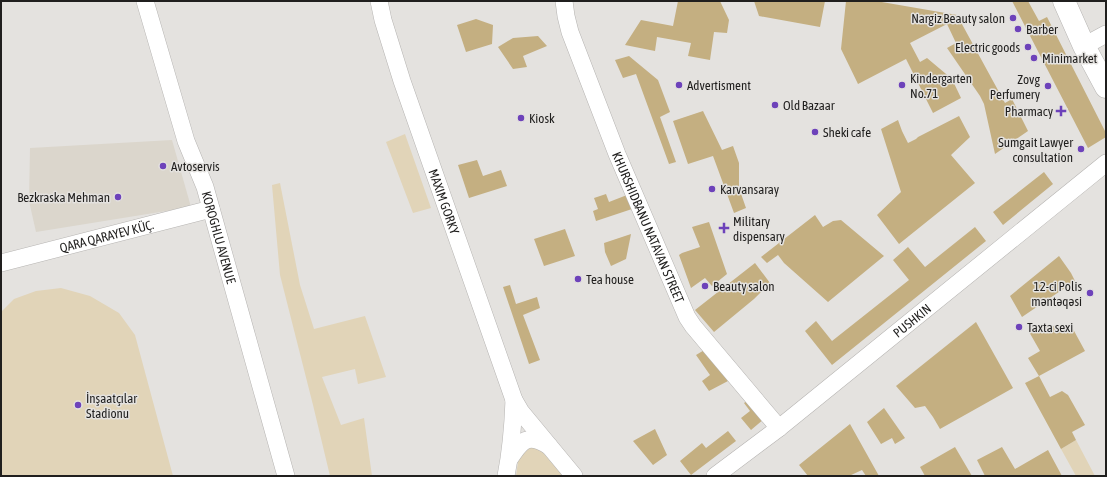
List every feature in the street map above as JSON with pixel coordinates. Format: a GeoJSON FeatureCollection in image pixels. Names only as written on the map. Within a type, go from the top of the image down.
{"type":"FeatureCollection","features":[{"type":"Feature","properties":{"kind":"main road"},"geometry":{"type":"LineString","coordinates":[[1064,1],[1084,46],[1106,87]]}},
{"type":"Feature","properties":{"kind":"street","name":"KOROGHLU AVENUE"},"geometry":{"type":"LineString","coordinates":[[145,1],[186,141],[205,187],[286,476]]}},
{"type":"Feature","properties":{"kind":"street","name":"MAXIM GORKY"},"geometry":{"type":"LineString","coordinates":[[379,1],[383,20],[402,81],[479,304],[514,400]]}},
{"type":"Feature","properties":{"kind":"street","name":"KHURSHIDBANU NATAVAN STREET"},"geometry":{"type":"LineString","coordinates":[[564,1],[570,32],[614,146],[687,317],[779,428]]}},
{"type":"Feature","properties":{"kind":"street"},"geometry":{"type":"LineString","coordinates":[[1084,46],[1106,34]]}},
{"type":"Feature","properties":{"kind":"street","name":"PUSHKIN"},"geometry":{"type":"LineString","coordinates":[[715,476],[779,428],[1106,163]]}},
{"type":"Feature","properties":{"kind":"street","name":"QARA QARAYEV KÜÇ."},"geometry":{"type":"LineString","coordinates":[[1,263],[211,209]]}},
{"type":"Feature","properties":{"kind":"street"},"geometry":{"type":"LineString","coordinates":[[514,400],[521,412],[574,476]]}},
{"type":"Feature","properties":{"kind":"street"},"geometry":{"type":"LineString","coordinates":[[506,476],[510,458],[514,419],[514,400]]}},
{"type":"Feature","properties":{"kind":"street"},"geometry":{"type":"LineString","coordinates":[[510,458],[518,446],[524,441],[532,439],[539,440],[548,446]]}},
{"type":"Feature","properties":{"kind":"shaded area"},"geometry":{"type":"Polygon","coordinates":[[[678,1],[720,1],[729,20],[727,33],[714,32],[710,60],[688,56],[691,43],[657,37],[655,51],[625,45],[641,20],[673,26],[678,1]]]}},
{"type":"Feature","properties":{"kind":"shaded area"},"geometry":{"type":"Polygon","coordinates":[[[754,1],[825,1],[820,27],[759,16],[754,1]]]}},
{"type":"Feature","properties":{"kind":"shaded area"},"geometry":{"type":"Polygon","coordinates":[[[846,1],[876,1],[957,15],[1005,103],[1012,99],[1028,131],[995,154],[984,104],[947,48],[956,43],[947,24],[910,43],[920,62],[927,58],[952,79],[961,98],[933,113],[906,59],[858,84],[841,49],[846,1]]]}},
{"type":"Feature","properties":{"kind":"shaded area"},"geometry":{"type":"Polygon","coordinates":[[[1012,1],[1028,1],[1039,21],[1047,17],[1106,133],[1106,137],[1088,148],[1012,1]]]}},
{"type":"Feature","properties":{"kind":"shaded area"},"geometry":{"type":"Polygon","coordinates":[[[476,19],[493,25],[492,44],[466,52],[457,25],[476,19]]]}},
{"type":"Feature","properties":{"kind":"shaded area"},"geometry":{"type":"Polygon","coordinates":[[[538,36],[547,46],[523,56],[527,67],[513,69],[498,47],[513,38],[538,36]]]}},
{"type":"Feature","properties":{"kind":"shaded area"},"geometry":{"type":"Polygon","coordinates":[[[629,56],[658,80],[670,112],[660,117],[676,162],[669,164],[636,74],[623,78],[615,60],[629,56]]]}},
{"type":"Feature","properties":{"kind":"shaded area"},"geometry":{"type":"Polygon","coordinates":[[[703,111],[722,150],[733,146],[739,163],[739,188],[746,208],[734,213],[713,156],[688,164],[673,121],[703,111]]]}},
{"type":"Feature","properties":{"kind":"shaded area"},"geometry":{"type":"Polygon","coordinates":[[[959,116],[970,137],[951,155],[975,183],[899,244],[877,215],[901,192],[881,129],[898,120],[908,143],[959,116]]]}},
{"type":"Feature","properties":{"kind":"shaded area"},"geometry":{"type":"Polygon","coordinates":[[[405,134],[431,208],[413,213],[386,142],[405,134]]]}},
{"type":"Feature","properties":{"kind":"shaded area"},"geometry":{"type":"Polygon","coordinates":[[[172,140],[191,207],[36,232],[29,201],[30,148],[172,140]]]}},
{"type":"Feature","properties":{"kind":"shaded area"},"geometry":{"type":"Polygon","coordinates":[[[477,160],[483,176],[501,170],[507,186],[469,198],[458,165],[477,160]]]}},
{"type":"Feature","properties":{"kind":"shaded area"},"geometry":{"type":"Polygon","coordinates":[[[1044,172],[1053,184],[1003,225],[993,212],[1044,172]]]}},
{"type":"Feature","properties":{"kind":"shaded area"},"geometry":{"type":"Polygon","coordinates":[[[280,183],[300,285],[314,329],[365,316],[386,377],[358,384],[355,369],[322,377],[341,425],[364,418],[372,476],[330,476],[280,275],[272,185],[280,183]]]}},
{"type":"Feature","properties":{"kind":"shaded area"},"geometry":{"type":"Polygon","coordinates":[[[606,194],[609,202],[627,195],[632,209],[596,221],[593,211],[598,209],[594,198],[606,194]]]}},
{"type":"Feature","properties":{"kind":"shaded area"},"geometry":{"type":"Polygon","coordinates":[[[815,215],[823,227],[833,221],[841,220],[884,256],[828,302],[784,263],[778,255],[767,263],[761,257],[815,215]]]}},
{"type":"Feature","properties":{"kind":"shaded area"},"geometry":{"type":"Polygon","coordinates":[[[709,222],[727,274],[712,286],[705,278],[691,288],[679,255],[700,247],[692,227],[709,222]]]}},
{"type":"Feature","properties":{"kind":"shaded area"},"geometry":{"type":"Polygon","coordinates":[[[975,227],[986,241],[832,365],[805,331],[816,321],[832,341],[909,280],[893,260],[908,247],[925,267],[975,227]]]}},
{"type":"Feature","properties":{"kind":"shaded area"},"geometry":{"type":"Polygon","coordinates":[[[565,229],[575,256],[544,266],[534,239],[565,229]]]}},
{"type":"Feature","properties":{"kind":"shaded area"},"geometry":{"type":"Polygon","coordinates":[[[631,234],[626,259],[611,266],[605,252],[604,243],[631,234]]]}},
{"type":"Feature","properties":{"kind":"shaded area"},"geometry":{"type":"Polygon","coordinates":[[[1059,256],[1075,281],[1022,317],[1010,296],[1059,256]]]}},
{"type":"Feature","properties":{"kind":"shaded area"},"geometry":{"type":"Polygon","coordinates":[[[755,263],[770,283],[754,299],[714,332],[695,310],[755,263]]]}},
{"type":"Feature","properties":{"kind":"shaded area"},"geometry":{"type":"Polygon","coordinates":[[[510,285],[516,304],[537,297],[540,308],[523,315],[540,360],[529,364],[503,287],[510,285]]]}},
{"type":"Feature","properties":{"kind":"shaded area","name":"İnşaatçılar Stadionu"},"geometry":{"type":"Polygon","coordinates":[[[61,288],[90,296],[119,313],[135,335],[173,476],[1,476],[1,312],[14,299],[36,291],[61,288]]]}},
{"type":"Feature","properties":{"kind":"shaded area"},"geometry":{"type":"Polygon","coordinates":[[[976,322],[1013,388],[940,429],[925,406],[915,408],[896,386],[976,322]]]}},
{"type":"Feature","properties":{"kind":"shaded area"},"geometry":{"type":"Polygon","coordinates":[[[1038,324],[1073,329],[1085,351],[1039,376],[1028,358],[1040,351],[1028,330],[1038,324]]]}},
{"type":"Feature","properties":{"kind":"shaded area"},"geometry":{"type":"Polygon","coordinates":[[[706,349],[728,381],[709,391],[702,381],[710,375],[696,355],[706,349]]]}},
{"type":"Feature","properties":{"kind":"shaded area"},"geometry":{"type":"Polygon","coordinates":[[[1039,376],[1050,397],[1062,391],[1068,395],[1085,425],[1072,432],[1076,440],[1061,449],[1025,383],[1039,376]]]}},
{"type":"Feature","properties":{"kind":"shaded area"},"geometry":{"type":"Polygon","coordinates":[[[750,399],[764,419],[751,430],[741,418],[750,411],[744,403],[750,399]]]}},
{"type":"Feature","properties":{"kind":"shaded area"},"geometry":{"type":"Polygon","coordinates":[[[884,408],[905,438],[895,444],[892,438],[881,444],[867,422],[884,408]]]}},
{"type":"Feature","properties":{"kind":"shaded area"},"geometry":{"type":"Polygon","coordinates":[[[850,424],[879,476],[866,476],[862,470],[849,476],[808,476],[799,465],[850,424]]]}},
{"type":"Feature","properties":{"kind":"shaded area"},"geometry":{"type":"Polygon","coordinates":[[[655,429],[667,455],[653,465],[633,441],[655,429]]]}},
{"type":"Feature","properties":{"kind":"shaded area"},"geometry":{"type":"Polygon","coordinates":[[[728,431],[736,441],[691,475],[680,461],[702,443],[706,448],[728,431]]]}},
{"type":"Feature","properties":{"kind":"shaded area"},"geometry":{"type":"Polygon","coordinates":[[[1076,440],[1095,476],[1076,476],[1061,449],[1076,440]]]}},
{"type":"Feature","properties":{"kind":"shaded area"},"geometry":{"type":"Polygon","coordinates":[[[532,446],[540,449],[563,476],[516,476],[519,455],[532,446]]]}},
{"type":"Feature","properties":{"kind":"shaded area"},"geometry":{"type":"Polygon","coordinates":[[[955,447],[972,476],[925,476],[920,467],[955,447]]]}},
{"type":"Feature","properties":{"kind":"shaded area"},"geometry":{"type":"Polygon","coordinates":[[[1002,447],[1015,469],[1048,450],[1062,476],[985,476],[977,460],[1002,447]]]}},
{"type":"Feature","properties":{"kind":"place","name":"Nargiz Beauty salon"},"geometry":{"type":"Point","coordinates":[1013,18]}},
{"type":"Feature","properties":{"kind":"place","name":"Barber"},"geometry":{"type":"Point","coordinates":[1018,29]}},
{"type":"Feature","properties":{"kind":"place","name":"Electric goods"},"geometry":{"type":"Point","coordinates":[1028,47]}},
{"type":"Feature","properties":{"kind":"place","name":"Minimarket"},"geometry":{"type":"Point","coordinates":[1034,58]}},
{"type":"Feature","properties":{"kind":"place","name":"Advertisment"},"geometry":{"type":"Point","coordinates":[679,85]}},
{"type":"Feature","properties":{"kind":"place","name":"Kindergarten No.71"},"geometry":{"type":"Point","coordinates":[902,85]}},
{"type":"Feature","properties":{"kind":"place","name":"Zovg Perfumery"},"geometry":{"type":"Point","coordinates":[1048,86]}},
{"type":"Feature","properties":{"kind":"place","name":"Old Bazaar"},"geometry":{"type":"Point","coordinates":[775,105]}},
{"type":"Feature","properties":{"kind":"place","name":"Pharmacy"},"geometry":{"type":"Point","coordinates":[1061,111]}},
{"type":"Feature","properties":{"kind":"place","name":"Kiosk"},"geometry":{"type":"Point","coordinates":[521,118]}},
{"type":"Feature","properties":{"kind":"place","name":"Sheki cafe"},"geometry":{"type":"Point","coordinates":[815,132]}},
{"type":"Feature","properties":{"kind":"place","name":"Sumgait Lawyer consultation"},"geometry":{"type":"Point","coordinates":[1081,149]}},
{"type":"Feature","properties":{"kind":"place","name":"Avtoservis"},"geometry":{"type":"Point","coordinates":[163,166]}},
{"type":"Feature","properties":{"kind":"place","name":"Karvansaray"},"geometry":{"type":"Point","coordinates":[712,189]}},
{"type":"Feature","properties":{"kind":"place","name":"Bezkraska Mehman"},"geometry":{"type":"Point","coordinates":[118,197]}},
{"type":"Feature","properties":{"kind":"place","name":"Military dispensary"},"geometry":{"type":"Point","coordinates":[724,228]}},
{"type":"Feature","properties":{"kind":"place","name":"Tea house"},"geometry":{"type":"Point","coordinates":[578,279]}},
{"type":"Feature","properties":{"kind":"place","name":"Beauty salon"},"geometry":{"type":"Point","coordinates":[705,286]}},
{"type":"Feature","properties":{"kind":"place","name":"12-ci Polis məntəqəsi"},"geometry":{"type":"Point","coordinates":[1090,293]}},
{"type":"Feature","properties":{"kind":"place","name":"Taxta sexi"},"geometry":{"type":"Point","coordinates":[1019,327]}},
{"type":"Feature","properties":{"kind":"place","name":"İnşaatçılar Stadionu"},"geometry":{"type":"Point","coordinates":[78,405]}}]}
